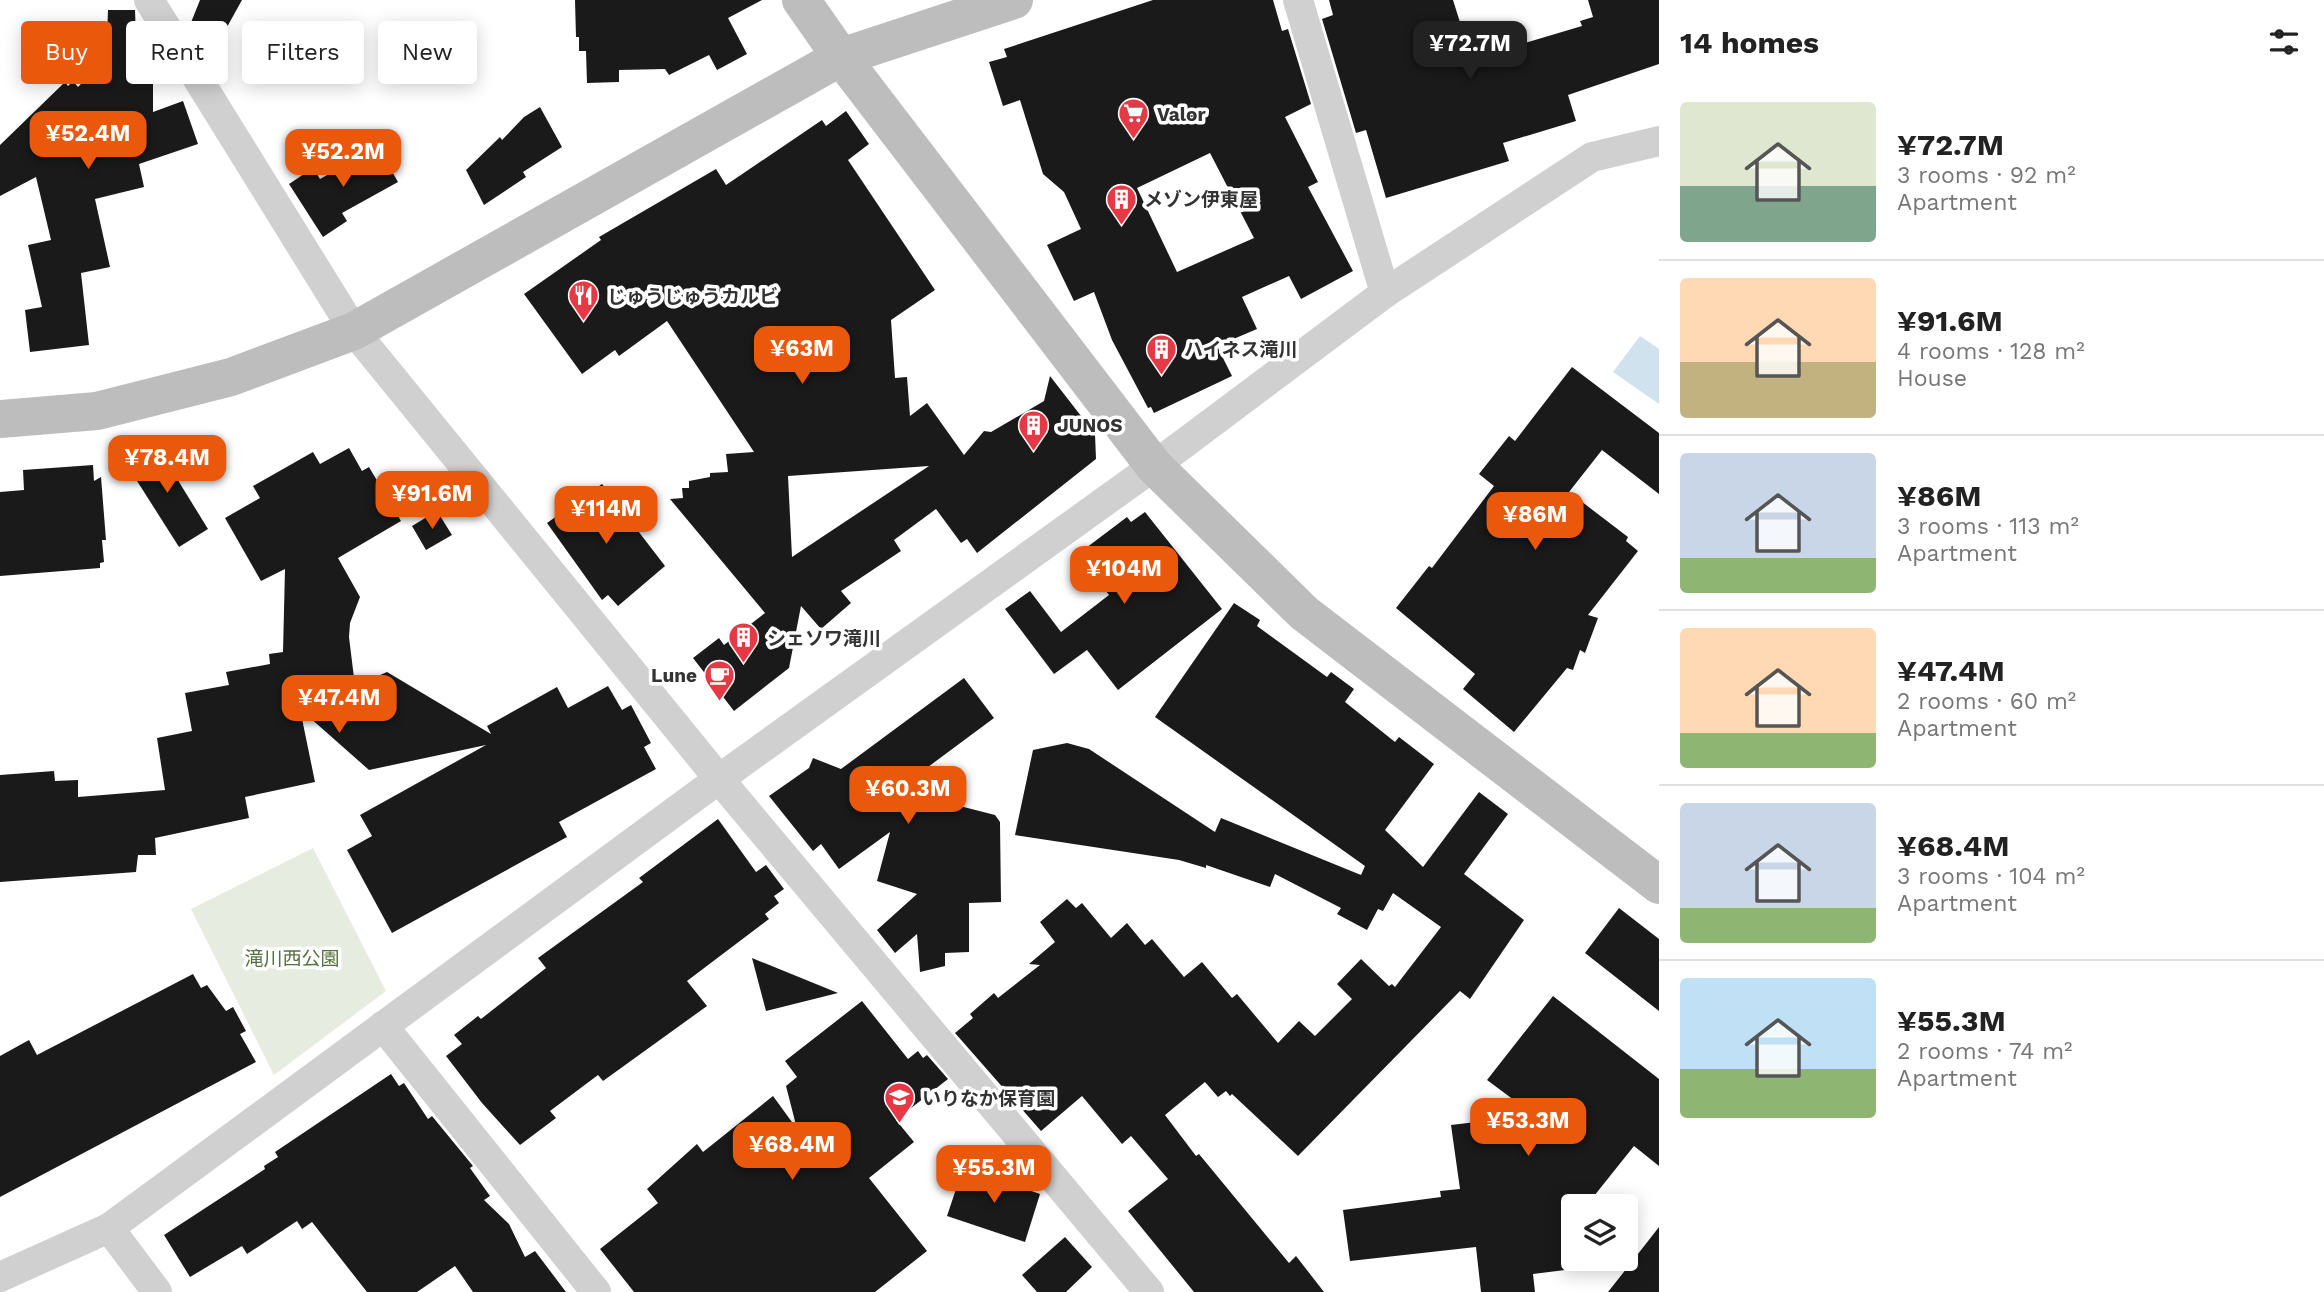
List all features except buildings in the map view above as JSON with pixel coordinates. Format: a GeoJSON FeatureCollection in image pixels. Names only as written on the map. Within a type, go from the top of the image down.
{"type":"FeatureCollection","features":[{"type":"Feature","properties":{"kind":"street"},"geometry":{"type":"LineString","coordinates":[[149,0],[354,331],[1136,1287]]}},
{"type":"Feature","properties":{"kind":"street"},"geometry":{"type":"LineString","coordinates":[[801,0],[841,57],[1154,466],[1304,613],[1659,885]]}},
{"type":"Feature","properties":{"kind":"street"},"geometry":{"type":"LineString","coordinates":[[0,419],[97,411],[231,377],[354,331],[841,57],[1014,0]]}},
{"type":"Feature","properties":{"kind":"street"},"geometry":{"type":"LineString","coordinates":[[1298,0],[1385,293]]}},
{"type":"Feature","properties":{"kind":"street"},"geometry":{"type":"LineString","coordinates":[[0,1278],[110,1228],[719,779],[1154,466],[1385,293],[1592,157],[1659,141]]}},
{"type":"Feature","properties":{"kind":"street"},"geometry":{"type":"LineString","coordinates":[[383,1026],[596,1292]]}},
{"type":"Feature","properties":{"kind":"street"},"geometry":{"type":"LineString","coordinates":[[110,1228],[157,1292]]}},
{"type":"Feature","properties":{"kind":"green space","name":"滝川西公園"},"geometry":{"type":"Polygon","coordinates":[[[313,848],[386,991],[274,1075],[191,909],[313,848]]]}},
{"type":"Feature","properties":{"kind":"water"},"geometry":{"type":"Polygon","coordinates":[[[1640,336],[1659,349],[1659,404],[1613,372],[1640,336]]]}},
{"type":"Feature","properties":{"kind":"place","name":"Valor"},"geometry":{"type":"Point","coordinates":[1134,141]}},
{"type":"Feature","properties":{"kind":"place","name":"メゾン伊東屋"},"geometry":{"type":"Point","coordinates":[1121,226]}},
{"type":"Feature","properties":{"kind":"place","name":"じゅうじゅうカルビ"},"geometry":{"type":"Point","coordinates":[584,323]}},
{"type":"Feature","properties":{"kind":"place","name":"ハイネス滝川"},"geometry":{"type":"Point","coordinates":[1161,376]}},
{"type":"Feature","properties":{"kind":"place","name":"JUNOS"},"geometry":{"type":"Point","coordinates":[1034,452]}},
{"type":"Feature","properties":{"kind":"place","name":"シェソワ滝川"},"geometry":{"type":"Point","coordinates":[744,665]}},
{"type":"Feature","properties":{"kind":"place","name":"Lune"},"geometry":{"type":"Point","coordinates":[720,702]}},
{"type":"Feature","properties":{"kind":"place","name":"いりなか保育園"},"geometry":{"type":"Point","coordinates":[899,1125]}}]}
